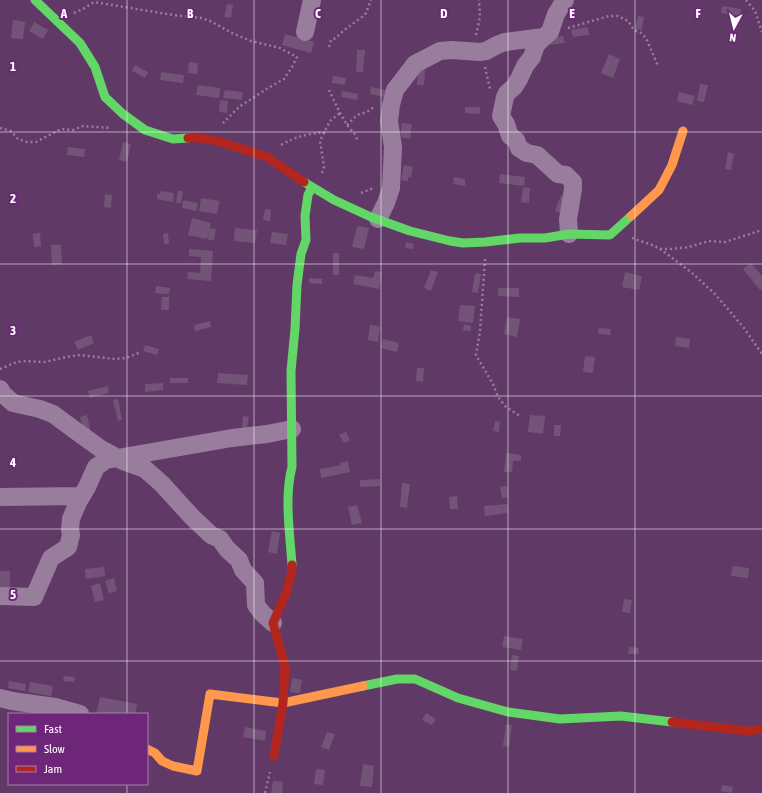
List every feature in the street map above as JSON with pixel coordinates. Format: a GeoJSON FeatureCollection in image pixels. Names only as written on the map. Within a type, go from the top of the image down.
{"type":"FeatureCollection","features":[{"type":"Feature","properties":{"kind":"street"},"geometry":{"type":"LineString","coordinates":[[35,0],[80,43],[95,67],[106,97],[123,114],[145,130],[173,139],[201,138],[218,141],[267,157],[334,200],[378,220],[410,231],[450,241],[463,243],[485,242],[520,238],[545,238],[569,234],[610,235],[659,190],[672,165],[683,131]]}},
{"type":"Feature","properties":{"kind":"street"},"geometry":{"type":"LineString","coordinates":[[305,32],[312,0]]}},
{"type":"Feature","properties":{"kind":"street"},"geometry":{"type":"LineString","coordinates":[[565,0],[556,14],[547,34],[536,45],[532,57],[525,66],[514,87],[504,97],[501,116],[506,124],[510,136],[516,140],[518,148],[527,153],[537,155],[558,174],[566,175],[573,182],[568,220],[569,234]]}},
{"type":"Feature","properties":{"kind":"street"},"geometry":{"type":"LineString","coordinates":[[378,220],[391,188],[393,147],[389,121],[391,105],[395,90],[415,64],[440,51],[452,50],[480,52],[486,51],[506,42],[547,34]]}},
{"type":"Feature","properties":{"kind":"street"},"geometry":{"type":"LineString","coordinates":[[273,623],[287,591],[292,570],[288,511],[289,478],[292,467],[291,371],[300,254],[306,240],[305,216],[308,195],[312,187]]}},
{"type":"Feature","properties":{"kind":"street"},"geometry":{"type":"LineString","coordinates":[[0,389],[3,394],[13,402],[53,414],[101,449],[123,461],[145,469],[162,484],[191,516],[211,535],[220,539],[227,549],[239,560],[243,570],[255,583],[256,605],[273,623],[285,667],[283,702],[274,756]]}},
{"type":"Feature","properties":{"kind":"street"},"geometry":{"type":"LineString","coordinates":[[0,596],[34,597],[51,558],[68,547],[71,534],[71,519],[96,467],[106,460],[292,429]]}},
{"type":"Feature","properties":{"kind":"street"},"geometry":{"type":"LineString","coordinates":[[0,496],[82,496]]}},
{"type":"Feature","properties":{"kind":"street"},"geometry":{"type":"LineString","coordinates":[[148,750],[155,753],[162,761],[173,766],[197,771],[210,694],[283,702],[397,679],[415,679],[458,698],[508,712],[560,719],[621,716],[746,731],[762,729]]}},
{"type":"Feature","properties":{"kind":"street"},"geometry":{"type":"LineString","coordinates":[[0,698],[55,707],[76,713]]}},
{"type":"Feature","properties":{"kind":"path"},"geometry":{"type":"LineString","coordinates":[[329,47],[331,40],[336,38],[366,13],[371,0]]}},
{"type":"Feature","properties":{"kind":"path"},"geometry":{"type":"LineString","coordinates":[[746,0],[755,11],[762,32]]}},
{"type":"Feature","properties":{"kind":"path"},"geometry":{"type":"LineString","coordinates":[[56,19],[79,11],[94,2],[173,15],[202,18],[251,41],[280,48],[297,58],[284,79],[239,107],[222,124],[218,141]]}},
{"type":"Feature","properties":{"kind":"path"},"geometry":{"type":"LineString","coordinates":[[547,34],[609,16],[618,16],[628,21],[634,30],[641,33],[646,38],[658,66]]}},
{"type":"Feature","properties":{"kind":"path"},"geometry":{"type":"LineString","coordinates":[[329,90],[340,113],[347,125],[354,132],[358,141]]}},
{"type":"Feature","properties":{"kind":"path"},"geometry":{"type":"LineString","coordinates":[[347,125],[357,115],[367,112],[382,102],[395,90]]}},
{"type":"Feature","properties":{"kind":"path"},"geometry":{"type":"LineString","coordinates":[[312,187],[321,176],[324,167],[320,142],[330,121],[340,113]]}},
{"type":"Feature","properties":{"kind":"path"},"geometry":{"type":"LineString","coordinates":[[0,128],[11,131],[18,139],[27,142],[36,142],[61,129],[73,130],[83,126],[114,128]]}},
{"type":"Feature","properties":{"kind":"path"},"geometry":{"type":"LineString","coordinates":[[267,157],[279,146],[292,138],[310,133],[326,132]]}},
{"type":"Feature","properties":{"kind":"path"},"geometry":{"type":"LineString","coordinates":[[659,248],[671,249],[689,247],[709,241],[725,242],[762,230]]}},
{"type":"Feature","properties":{"kind":"path"},"geometry":{"type":"LineString","coordinates":[[610,235],[632,238],[659,248],[691,272],[715,294],[744,328],[762,354]]}},
{"type":"Feature","properties":{"kind":"path"},"geometry":{"type":"LineString","coordinates":[[485,242],[481,316],[476,355],[493,384],[498,397],[506,407],[520,416]]}},
{"type":"Feature","properties":{"kind":"path"},"geometry":{"type":"LineString","coordinates":[[0,369],[16,362],[23,361],[45,362],[80,355],[116,359],[126,358],[141,352]]}},
{"type":"Feature","properties":{"kind":"building"},"geometry":{"type":"Polygon","coordinates":[[[227,4],[233,5],[231,18],[224,17],[227,4]]]}},
{"type":"Feature","properties":{"kind":"building"},"geometry":{"type":"Polygon","coordinates":[[[722,6],[741,9],[740,16],[721,13],[722,6]]]}},
{"type":"Feature","properties":{"kind":"building"},"geometry":{"type":"Polygon","coordinates":[[[638,16],[644,17],[642,30],[635,29],[638,16]]]}},
{"type":"Feature","properties":{"kind":"building"},"geometry":{"type":"Polygon","coordinates":[[[13,20],[25,22],[23,39],[11,38],[13,20]]]}},
{"type":"Feature","properties":{"kind":"building"},"geometry":{"type":"Polygon","coordinates":[[[34,22],[48,30],[43,39],[29,31],[34,22]]]}},
{"type":"Feature","properties":{"kind":"building"},"geometry":{"type":"Polygon","coordinates":[[[588,27],[589,35],[573,37],[571,30],[588,27]]]}},
{"type":"Feature","properties":{"kind":"building"},"geometry":{"type":"Polygon","coordinates":[[[285,34],[314,42],[311,53],[282,45],[285,34]]]}},
{"type":"Feature","properties":{"kind":"building"},"geometry":{"type":"Polygon","coordinates":[[[563,36],[565,43],[550,45],[548,38],[563,36]]]}},
{"type":"Feature","properties":{"kind":"building"},"geometry":{"type":"Polygon","coordinates":[[[357,50],[365,50],[363,72],[356,72],[357,50]]]}},
{"type":"Feature","properties":{"kind":"building"},"geometry":{"type":"Polygon","coordinates":[[[609,54],[620,59],[613,78],[601,73],[609,54]]]}},
{"type":"Feature","properties":{"kind":"building"},"geometry":{"type":"Polygon","coordinates":[[[189,62],[198,63],[197,74],[188,73],[189,62]]]}},
{"type":"Feature","properties":{"kind":"building"},"geometry":{"type":"Polygon","coordinates":[[[135,65],[148,72],[145,78],[132,71],[135,65]]]}},
{"type":"Feature","properties":{"kind":"building"},"geometry":{"type":"Polygon","coordinates":[[[418,67],[425,68],[424,85],[417,85],[418,67]]]}},
{"type":"Feature","properties":{"kind":"building"},"geometry":{"type":"Polygon","coordinates":[[[161,72],[184,75],[183,83],[160,80],[161,72]]]}},
{"type":"Feature","properties":{"kind":"building"},"geometry":{"type":"Polygon","coordinates":[[[333,76],[346,78],[345,85],[332,83],[333,76]]]}},
{"type":"Feature","properties":{"kind":"building"},"geometry":{"type":"Polygon","coordinates":[[[700,84],[708,85],[704,102],[697,101],[700,84]]]}},
{"type":"Feature","properties":{"kind":"building"},"geometry":{"type":"Polygon","coordinates":[[[198,85],[220,88],[219,98],[196,95],[198,85]]]}},
{"type":"Feature","properties":{"kind":"building"},"geometry":{"type":"Polygon","coordinates":[[[371,87],[386,90],[384,97],[370,94],[371,87]]]}},
{"type":"Feature","properties":{"kind":"building"},"geometry":{"type":"Polygon","coordinates":[[[225,90],[243,92],[242,100],[223,98],[225,90]]]}},
{"type":"Feature","properties":{"kind":"building"},"geometry":{"type":"Polygon","coordinates":[[[342,91],[358,94],[357,100],[341,97],[342,91]]]}},
{"type":"Feature","properties":{"kind":"building"},"geometry":{"type":"Polygon","coordinates":[[[679,92],[695,96],[692,105],[677,101],[679,92]]]}},
{"type":"Feature","properties":{"kind":"building"},"geometry":{"type":"Polygon","coordinates":[[[220,100],[228,101],[227,113],[219,112],[220,100]]]}},
{"type":"Feature","properties":{"kind":"building"},"geometry":{"type":"Polygon","coordinates":[[[465,107],[480,107],[480,114],[465,113],[465,107]]]}},
{"type":"Feature","properties":{"kind":"building"},"geometry":{"type":"Polygon","coordinates":[[[402,123],[412,124],[410,139],[400,137],[402,123]]]}},
{"type":"Feature","properties":{"kind":"building"},"geometry":{"type":"Polygon","coordinates":[[[123,142],[131,144],[127,162],[119,160],[123,142]]]}},
{"type":"Feature","properties":{"kind":"building"},"geometry":{"type":"Polygon","coordinates":[[[68,147],[85,149],[84,157],[67,155],[68,147]]]}},
{"type":"Feature","properties":{"kind":"building"},"geometry":{"type":"Polygon","coordinates":[[[728,152],[734,154],[731,170],[725,169],[728,152]]]}},
{"type":"Feature","properties":{"kind":"building"},"geometry":{"type":"Polygon","coordinates":[[[404,165],[413,167],[411,178],[408,177],[408,181],[401,180],[404,165]]]}},
{"type":"Feature","properties":{"kind":"building"},"geometry":{"type":"Polygon","coordinates":[[[500,174],[525,177],[524,186],[499,183],[500,174]]]}},
{"type":"Feature","properties":{"kind":"building"},"geometry":{"type":"Polygon","coordinates":[[[454,177],[465,179],[465,186],[453,184],[454,177]]]}},
{"type":"Feature","properties":{"kind":"building"},"geometry":{"type":"Polygon","coordinates":[[[523,187],[530,188],[529,203],[521,202],[523,187]]]}},
{"type":"Feature","properties":{"kind":"building"},"geometry":{"type":"Polygon","coordinates":[[[161,191],[174,193],[173,202],[157,199],[157,194],[160,194],[161,191]]]}},
{"type":"Feature","properties":{"kind":"building"},"geometry":{"type":"Polygon","coordinates":[[[178,191],[183,191],[181,203],[176,203],[178,191]]]}},
{"type":"Feature","properties":{"kind":"building"},"geometry":{"type":"Polygon","coordinates":[[[105,194],[112,195],[111,208],[104,207],[105,194]]]}},
{"type":"Feature","properties":{"kind":"building"},"geometry":{"type":"Polygon","coordinates":[[[561,195],[568,197],[562,214],[555,211],[561,195]]]}},
{"type":"Feature","properties":{"kind":"building"},"geometry":{"type":"Polygon","coordinates":[[[201,198],[219,201],[217,214],[199,211],[201,198]]]}},
{"type":"Feature","properties":{"kind":"building"},"geometry":{"type":"Polygon","coordinates":[[[183,200],[198,203],[196,211],[182,208],[183,200]]]}},
{"type":"Feature","properties":{"kind":"building"},"geometry":{"type":"Polygon","coordinates":[[[265,209],[271,210],[270,221],[263,220],[265,209]]]}},
{"type":"Feature","properties":{"kind":"building"},"geometry":{"type":"Polygon","coordinates":[[[192,218],[211,223],[207,239],[188,235],[192,218]]]}},
{"type":"Feature","properties":{"kind":"building"},"geometry":{"type":"Polygon","coordinates":[[[357,226],[369,228],[364,249],[352,247],[357,226]]]}},
{"type":"Feature","properties":{"kind":"building"},"geometry":{"type":"Polygon","coordinates":[[[209,228],[216,229],[214,240],[208,240],[209,228]]]}},
{"type":"Feature","properties":{"kind":"building"},"geometry":{"type":"Polygon","coordinates":[[[235,228],[257,230],[255,243],[234,241],[235,228]]]}},
{"type":"Feature","properties":{"kind":"building"},"geometry":{"type":"Polygon","coordinates":[[[272,232],[288,234],[286,245],[270,243],[272,232]]]}},
{"type":"Feature","properties":{"kind":"building"},"geometry":{"type":"Polygon","coordinates":[[[40,233],[41,246],[34,247],[33,234],[40,233]]]}},
{"type":"Feature","properties":{"kind":"building"},"geometry":{"type":"Polygon","coordinates":[[[168,233],[169,244],[164,244],[163,234],[168,233]]]}},
{"type":"Feature","properties":{"kind":"building"},"geometry":{"type":"Polygon","coordinates":[[[406,242],[414,244],[413,249],[405,248],[406,242]]]}},
{"type":"Feature","properties":{"kind":"building"},"geometry":{"type":"Polygon","coordinates":[[[51,245],[61,245],[62,264],[52,265],[51,245]]]}},
{"type":"Feature","properties":{"kind":"building"},"geometry":{"type":"Polygon","coordinates":[[[189,249],[213,251],[211,281],[187,279],[188,272],[200,273],[201,257],[189,256],[189,249]]]}},
{"type":"Feature","properties":{"kind":"building"},"geometry":{"type":"Polygon","coordinates":[[[333,253],[339,253],[339,275],[333,275],[333,253]]]}},
{"type":"Feature","properties":{"kind":"building"},"geometry":{"type":"Polygon","coordinates":[[[751,263],[762,276],[762,289],[760,290],[743,269],[751,263]]]}},
{"type":"Feature","properties":{"kind":"building"},"geometry":{"type":"Polygon","coordinates":[[[431,270],[438,272],[431,291],[424,288],[431,270]]]}},
{"type":"Feature","properties":{"kind":"building"},"geometry":{"type":"Polygon","coordinates":[[[375,271],[382,272],[379,289],[353,284],[355,275],[373,278],[375,271]]]}},
{"type":"Feature","properties":{"kind":"building"},"geometry":{"type":"Polygon","coordinates":[[[625,272],[642,276],[639,290],[622,287],[625,272]]]}},
{"type":"Feature","properties":{"kind":"building"},"geometry":{"type":"Polygon","coordinates":[[[475,273],[481,274],[478,293],[472,292],[475,273]]]}},
{"type":"Feature","properties":{"kind":"building"},"geometry":{"type":"Polygon","coordinates":[[[309,278],[322,279],[322,284],[309,283],[309,278]]]}},
{"type":"Feature","properties":{"kind":"building"},"geometry":{"type":"Polygon","coordinates":[[[156,286],[170,288],[169,294],[155,293],[156,286]]]}},
{"type":"Feature","properties":{"kind":"building"},"geometry":{"type":"Polygon","coordinates":[[[498,288],[519,288],[519,297],[498,296],[498,288]]]}},
{"type":"Feature","properties":{"kind":"building"},"geometry":{"type":"Polygon","coordinates":[[[162,297],[169,297],[169,310],[161,310],[162,297]]]}},
{"type":"Feature","properties":{"kind":"building"},"geometry":{"type":"Polygon","coordinates":[[[460,305],[475,306],[473,323],[458,321],[460,305]]]}},
{"type":"Feature","properties":{"kind":"building"},"geometry":{"type":"Polygon","coordinates":[[[507,317],[520,319],[517,337],[504,334],[507,317]]]}},
{"type":"Feature","properties":{"kind":"building"},"geometry":{"type":"Polygon","coordinates":[[[210,321],[211,327],[195,331],[194,325],[210,321]]]}},
{"type":"Feature","properties":{"kind":"building"},"geometry":{"type":"Polygon","coordinates":[[[464,324],[471,326],[471,331],[463,330],[464,324]]]}},
{"type":"Feature","properties":{"kind":"building"},"geometry":{"type":"Polygon","coordinates":[[[370,325],[380,326],[378,342],[368,340],[370,325]]]}},
{"type":"Feature","properties":{"kind":"building"},"geometry":{"type":"Polygon","coordinates":[[[599,328],[611,329],[610,335],[598,334],[599,328]]]}},
{"type":"Feature","properties":{"kind":"building"},"geometry":{"type":"Polygon","coordinates":[[[91,335],[94,343],[78,350],[74,342],[91,335]]]}},
{"type":"Feature","properties":{"kind":"building"},"geometry":{"type":"Polygon","coordinates":[[[676,337],[690,339],[689,348],[675,346],[676,337]]]}},
{"type":"Feature","properties":{"kind":"building"},"geometry":{"type":"Polygon","coordinates":[[[383,339],[399,343],[397,352],[381,348],[383,339]]]}},
{"type":"Feature","properties":{"kind":"building"},"geometry":{"type":"Polygon","coordinates":[[[145,345],[159,349],[157,355],[143,351],[145,345]]]}},
{"type":"Feature","properties":{"kind":"building"},"geometry":{"type":"Polygon","coordinates":[[[585,356],[595,357],[593,373],[583,372],[585,356]]]}},
{"type":"Feature","properties":{"kind":"building"},"geometry":{"type":"Polygon","coordinates":[[[417,368],[424,368],[423,382],[416,381],[417,368]]]}},
{"type":"Feature","properties":{"kind":"building"},"geometry":{"type":"Polygon","coordinates":[[[218,373],[248,375],[247,385],[217,383],[218,373]]]}},
{"type":"Feature","properties":{"kind":"building"},"geometry":{"type":"Polygon","coordinates":[[[170,378],[188,378],[188,383],[170,383],[170,378]]]}},
{"type":"Feature","properties":{"kind":"building"},"geometry":{"type":"Polygon","coordinates":[[[163,383],[163,390],[145,392],[145,384],[163,383]]]}},
{"type":"Feature","properties":{"kind":"building"},"geometry":{"type":"Polygon","coordinates":[[[108,386],[109,393],[90,398],[88,391],[108,386]]]}},
{"type":"Feature","properties":{"kind":"building"},"geometry":{"type":"Polygon","coordinates":[[[118,399],[122,420],[118,421],[113,400],[118,399]]]}},
{"type":"Feature","properties":{"kind":"building"},"geometry":{"type":"Polygon","coordinates":[[[87,415],[91,433],[84,435],[80,417],[87,415]]]}},
{"type":"Feature","properties":{"kind":"building"},"geometry":{"type":"Polygon","coordinates":[[[530,415],[545,416],[543,434],[528,432],[530,415]]]}},
{"type":"Feature","properties":{"kind":"building"},"geometry":{"type":"Polygon","coordinates":[[[243,416],[249,417],[247,428],[242,428],[243,416]]]}},
{"type":"Feature","properties":{"kind":"building"},"geometry":{"type":"Polygon","coordinates":[[[495,421],[500,422],[499,432],[493,431],[495,421]]]}},
{"type":"Feature","properties":{"kind":"building"},"geometry":{"type":"Polygon","coordinates":[[[554,425],[561,425],[560,436],[554,436],[554,425]]]}},
{"type":"Feature","properties":{"kind":"building"},"geometry":{"type":"Polygon","coordinates":[[[346,432],[350,440],[344,443],[339,435],[346,432]]]}},
{"type":"Feature","properties":{"kind":"building"},"geometry":{"type":"Polygon","coordinates":[[[506,453],[521,455],[521,461],[513,461],[512,472],[504,472],[506,453]]]}},
{"type":"Feature","properties":{"kind":"building"},"geometry":{"type":"Polygon","coordinates":[[[348,461],[350,472],[321,478],[320,469],[341,465],[340,463],[348,461]]]}},
{"type":"Feature","properties":{"kind":"building"},"geometry":{"type":"Polygon","coordinates":[[[380,479],[380,486],[360,487],[360,480],[380,479]]]}},
{"type":"Feature","properties":{"kind":"building"},"geometry":{"type":"Polygon","coordinates":[[[402,483],[410,484],[407,508],[400,507],[402,483]]]}},
{"type":"Feature","properties":{"kind":"building"},"geometry":{"type":"Polygon","coordinates":[[[507,486],[508,497],[502,498],[500,487],[507,486]]]}},
{"type":"Feature","properties":{"kind":"building"},"geometry":{"type":"Polygon","coordinates":[[[457,496],[458,509],[450,509],[449,497],[457,496]]]}},
{"type":"Feature","properties":{"kind":"building"},"geometry":{"type":"Polygon","coordinates":[[[507,504],[508,513],[485,516],[484,506],[507,504]]]}},
{"type":"Feature","properties":{"kind":"building"},"geometry":{"type":"Polygon","coordinates":[[[357,505],[362,523],[352,525],[348,507],[357,505]]]}},
{"type":"Feature","properties":{"kind":"building"},"geometry":{"type":"Polygon","coordinates":[[[272,531],[280,533],[277,554],[268,552],[272,531]]]}},
{"type":"Feature","properties":{"kind":"building"},"geometry":{"type":"Polygon","coordinates":[[[733,566],[749,568],[748,578],[731,576],[733,566]]]}},
{"type":"Feature","properties":{"kind":"building"},"geometry":{"type":"Polygon","coordinates":[[[104,567],[105,576],[86,579],[85,569],[104,567]]]}},
{"type":"Feature","properties":{"kind":"building"},"geometry":{"type":"Polygon","coordinates":[[[0,571],[10,571],[10,589],[0,589],[0,571]]]}},
{"type":"Feature","properties":{"kind":"building"},"geometry":{"type":"Polygon","coordinates":[[[114,578],[117,591],[109,593],[105,581],[114,578]]]}},
{"type":"Feature","properties":{"kind":"building"},"geometry":{"type":"Polygon","coordinates":[[[100,583],[104,600],[95,602],[91,586],[100,583]]]}},
{"type":"Feature","properties":{"kind":"building"},"geometry":{"type":"Polygon","coordinates":[[[624,599],[632,600],[630,613],[622,612],[624,599]]]}},
{"type":"Feature","properties":{"kind":"building"},"geometry":{"type":"Polygon","coordinates":[[[504,636],[523,639],[521,650],[502,647],[504,636]]]}},
{"type":"Feature","properties":{"kind":"building"},"geometry":{"type":"Polygon","coordinates":[[[629,647],[639,648],[639,654],[628,654],[629,647]]]}},
{"type":"Feature","properties":{"kind":"building"},"geometry":{"type":"Polygon","coordinates":[[[512,655],[519,656],[517,671],[510,670],[512,655]]]}},
{"type":"Feature","properties":{"kind":"building"},"geometry":{"type":"Polygon","coordinates":[[[64,676],[75,677],[74,682],[63,681],[64,676]]]}},
{"type":"Feature","properties":{"kind":"building"},"geometry":{"type":"Polygon","coordinates":[[[292,678],[302,680],[300,693],[290,692],[292,678]]]}},
{"type":"Feature","properties":{"kind":"building"},"geometry":{"type":"Polygon","coordinates":[[[9,681],[26,684],[25,691],[8,688],[9,681]]]}},
{"type":"Feature","properties":{"kind":"building"},"geometry":{"type":"Polygon","coordinates":[[[30,682],[53,686],[51,696],[28,692],[30,682]]]}},
{"type":"Feature","properties":{"kind":"building"},"geometry":{"type":"Polygon","coordinates":[[[100,697],[137,704],[135,713],[96,713],[100,697]]]}},
{"type":"Feature","properties":{"kind":"building"},"geometry":{"type":"Polygon","coordinates":[[[426,713],[436,719],[432,725],[422,720],[426,713]]]}},
{"type":"Feature","properties":{"kind":"building"},"geometry":{"type":"Polygon","coordinates":[[[506,724],[512,725],[509,747],[503,746],[506,724]]]}},
{"type":"Feature","properties":{"kind":"building"},"geometry":{"type":"Polygon","coordinates":[[[245,727],[266,731],[265,741],[243,737],[245,727]]]}},
{"type":"Feature","properties":{"kind":"building"},"geometry":{"type":"Polygon","coordinates":[[[327,732],[335,734],[329,750],[321,747],[327,732]]]}},
{"type":"Feature","properties":{"kind":"building"},"geometry":{"type":"Polygon","coordinates":[[[363,764],[374,766],[372,787],[360,786],[363,764]]]}},
{"type":"Feature","properties":{"kind":"building"},"geometry":{"type":"Polygon","coordinates":[[[316,769],[325,770],[323,785],[314,784],[316,769]]]}},
{"type":"Feature","properties":{"kind":"building"},"geometry":{"type":"Polygon","coordinates":[[[273,781],[283,782],[282,793],[271,793],[273,781]]]}},
{"type":"Feature","properties":{"kind":"building"},"geometry":{"type":"Polygon","coordinates":[[[722,785],[733,787],[732,793],[721,791],[722,785]]]}},
{"type":"Feature","properties":{"kind":"traffic: fast"},"geometry":{"type":"LineString","coordinates":[[35,0],[80,43],[95,67],[105,97],[123,114],[145,130],[173,139],[188,138]]}},
{"type":"Feature","properties":{"kind":"traffic: fast"},"geometry":{"type":"LineString","coordinates":[[304,182],[334,200],[371,217],[410,231],[463,243],[520,238],[545,238],[569,234],[610,235],[631,216]]}},
{"type":"Feature","properties":{"kind":"traffic: fast"},"geometry":{"type":"LineString","coordinates":[[292,565],[288,503],[288,491],[292,467],[291,371],[297,285],[301,254],[306,240],[305,216],[308,195],[312,187]]}},
{"type":"Feature","properties":{"kind":"traffic: fast"},"geometry":{"type":"LineString","coordinates":[[363,686],[397,679],[415,679],[458,698],[508,712],[560,719],[621,716],[672,722]]}},
{"type":"Feature","properties":{"kind":"traffic: slow"},"geometry":{"type":"LineString","coordinates":[[631,216],[659,190],[672,165],[683,131]]}},
{"type":"Feature","properties":{"kind":"traffic: slow"},"geometry":{"type":"LineString","coordinates":[[148,750],[155,753],[162,761],[173,766],[197,771],[210,694],[283,703],[363,686]]}},
{"type":"Feature","properties":{"kind":"traffic: jam"},"geometry":{"type":"LineString","coordinates":[[188,138],[201,138],[218,141],[267,157],[304,182]]}},
{"type":"Feature","properties":{"kind":"traffic: jam"},"geometry":{"type":"LineString","coordinates":[[274,756],[283,703],[285,667],[273,623],[287,591],[292,565]]}},
{"type":"Feature","properties":{"kind":"traffic: jam"},"geometry":{"type":"LineString","coordinates":[[672,722],[747,731],[762,729]]}}]}
